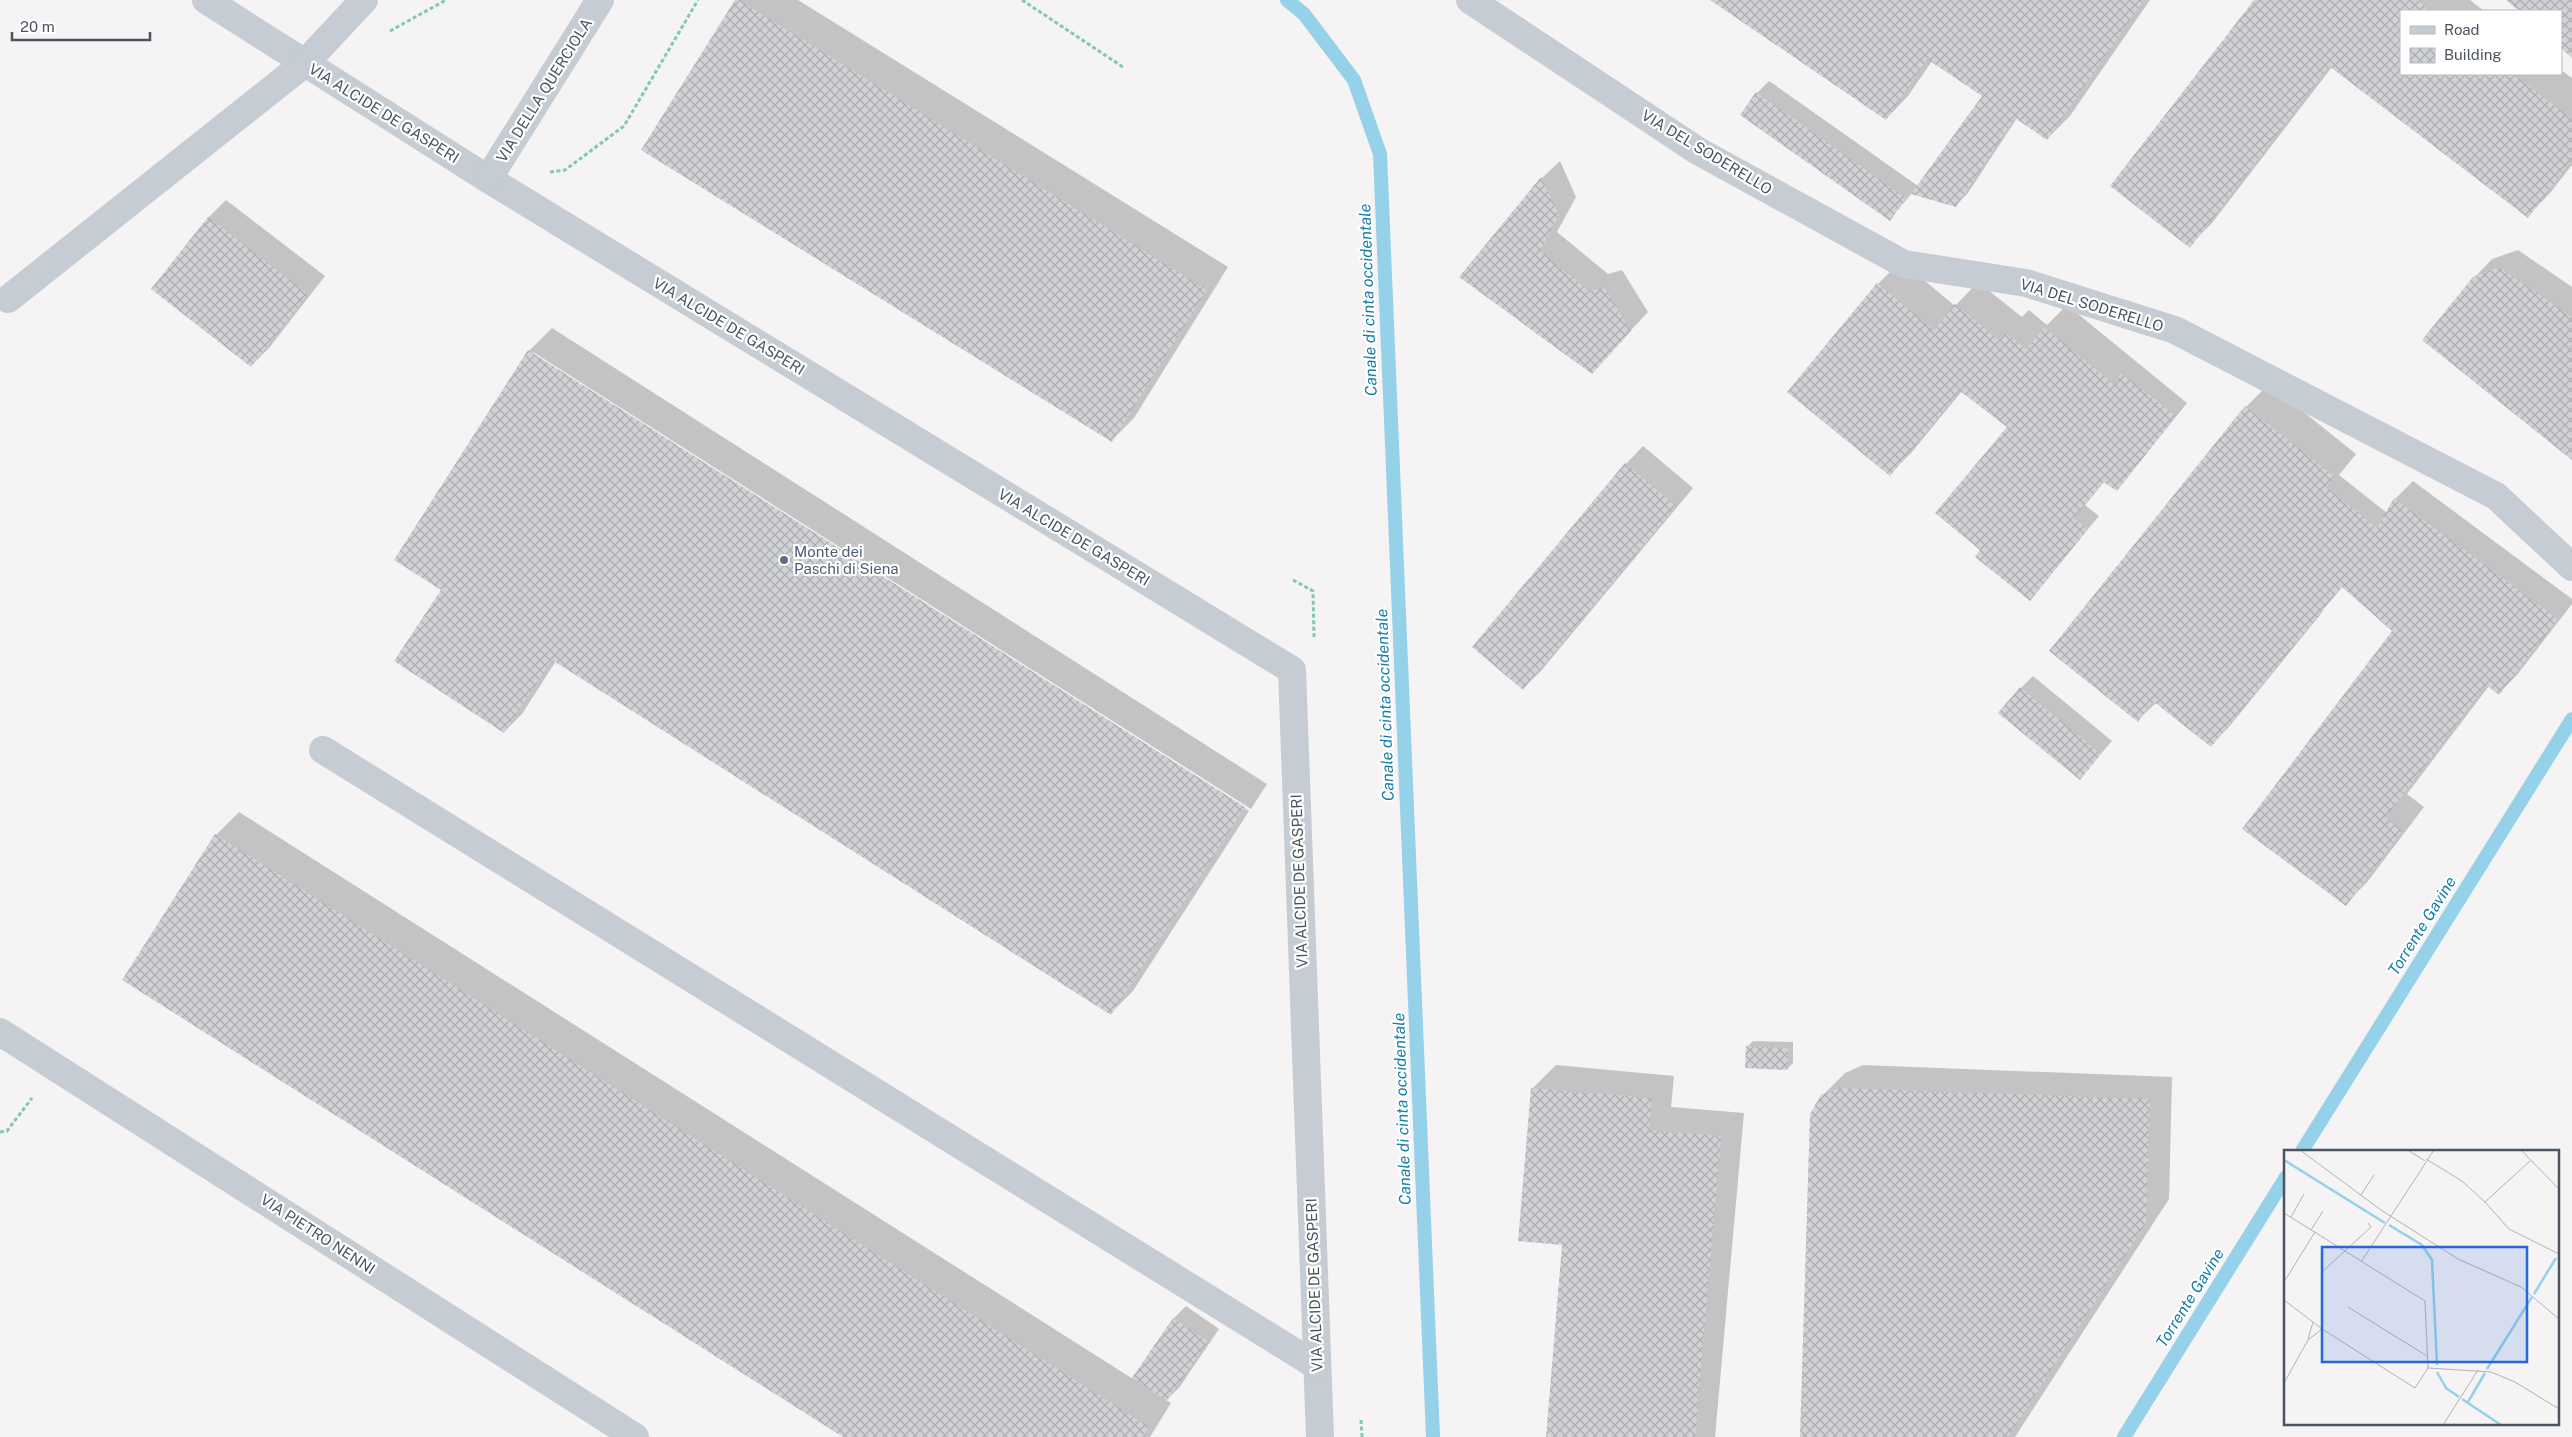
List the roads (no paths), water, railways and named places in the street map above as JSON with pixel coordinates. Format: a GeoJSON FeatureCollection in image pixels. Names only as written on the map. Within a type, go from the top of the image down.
{"type":"FeatureCollection","features":[{"type":"Feature","properties":{"kind":"street","name":"VIA ALCIDE DE GASPERI"},"geometry":{"type":"LineString","coordinates":[[206,0],[488,179],[1292,670],[1320,1437]]}},
{"type":"Feature","properties":{"kind":"street"},"geometry":{"type":"LineString","coordinates":[[8,299],[305,63],[364,0]]}},
{"type":"Feature","properties":{"kind":"street","name":"VIA DELLA QUERCIOLA"},"geometry":{"type":"LineString","coordinates":[[488,179],[600,0]]}},
{"type":"Feature","properties":{"kind":"street","name":"VIA DEL SODERELLO"},"geometry":{"type":"LineString","coordinates":[[1470,0],[1698,151],[1904,264],[2026,283],[2175,330],[2496,496],[2572,567]]}},
{"type":"Feature","properties":{"kind":"street"},"geometry":{"type":"LineString","coordinates":[[322,750],[1317,1366]]}},
{"type":"Feature","properties":{"kind":"street","name":"VIA PIETRO NENNI"},"geometry":{"type":"LineString","coordinates":[[0,1032],[635,1437]]}},
{"type":"Feature","properties":{"kind":"waterway","name":"Canale di cinta occidentale"},"geometry":{"type":"LineString","coordinates":[[1287,0],[1304,14],[1354,80],[1380,154],[1433,1437]]}},
{"type":"Feature","properties":{"kind":"waterway","name":"Torrente Gavine"},"geometry":{"type":"LineString","coordinates":[[2303,1150],[2572,719]]}},
{"type":"Feature","properties":{"kind":"waterway","name":"Torrente Gavine"},"geometry":{"type":"LineString","coordinates":[[2124,1437],[2284,1180]]}},
{"type":"Feature","properties":{"kind":"place","name":"Monte dei Paschi di Siena"},"geometry":{"type":"Point","coordinates":[784,560]}}]}
